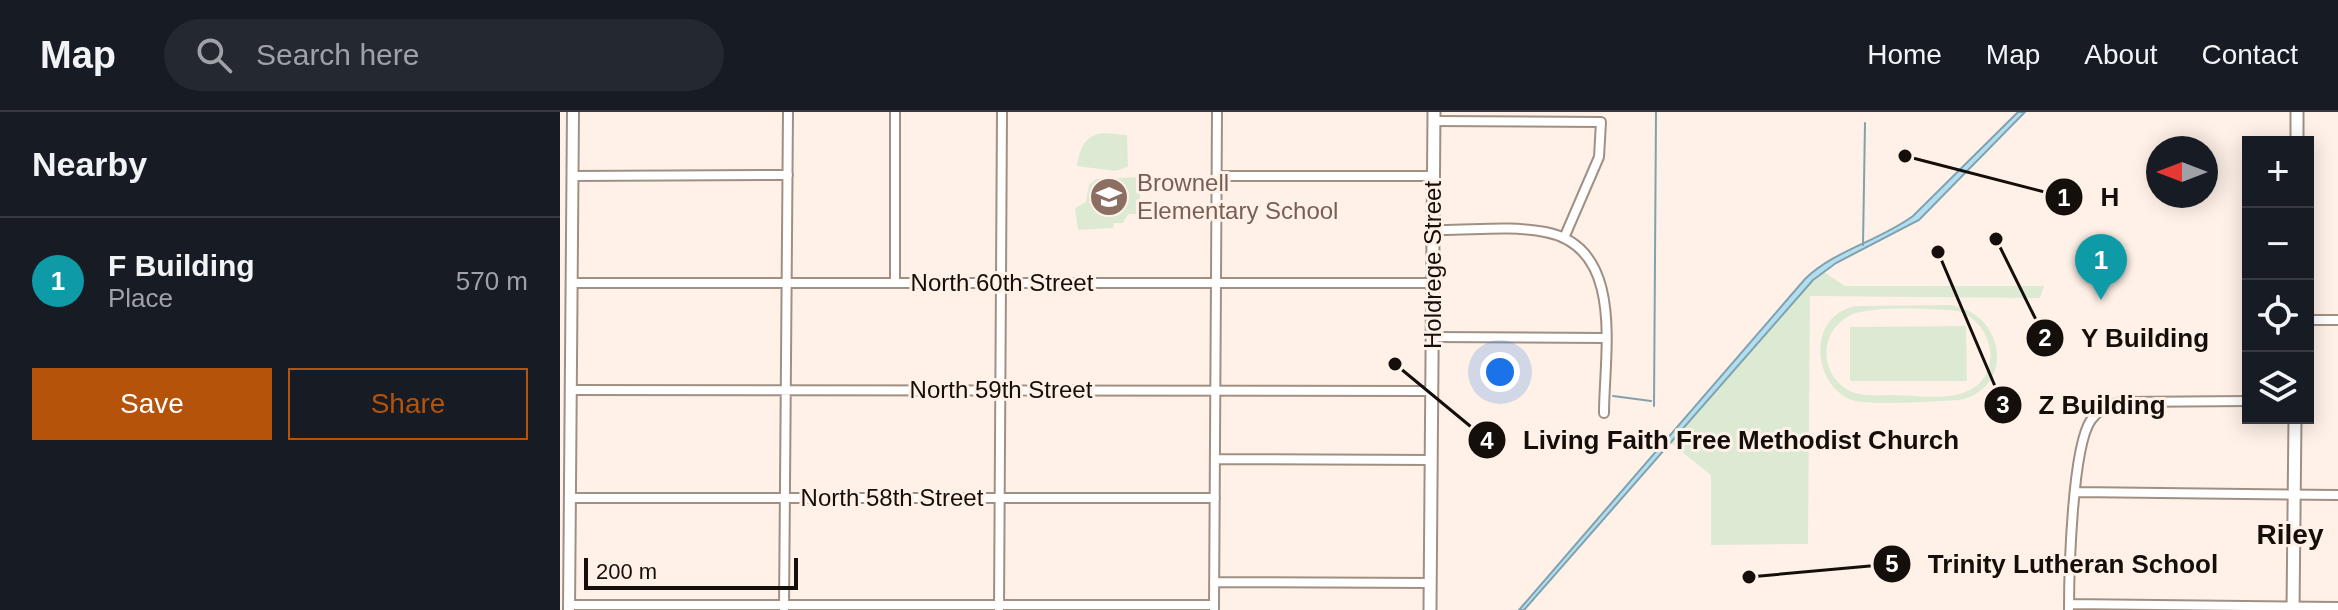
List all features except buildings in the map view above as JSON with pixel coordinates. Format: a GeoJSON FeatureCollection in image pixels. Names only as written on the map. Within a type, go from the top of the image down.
{"type":"FeatureCollection","features":[{"type":"Feature","properties":{"kind":"main road"},"geometry":{"type":"LineString","coordinates":[[2297,112],[2297,136]]}},
{"type":"Feature","properties":{"kind":"main road","name":"Holdrege Street"},"geometry":{"type":"LineString","coordinates":[[1430,610],[1434,117]]}},
{"type":"Feature","properties":{"kind":"main road"},"geometry":{"type":"LineString","coordinates":[[2293,608],[2295,424]]}},
{"type":"Feature","properties":{"kind":"street"},"geometry":{"type":"LineString","coordinates":[[573,112],[566,244],[571,283],[567,602],[784,608],[1214,608],[1217,112]]}},
{"type":"Feature","properties":{"kind":"street"},"geometry":{"type":"LineString","coordinates":[[784,608],[788,112]]}},
{"type":"Feature","properties":{"kind":"street"},"geometry":{"type":"LineString","coordinates":[[895,112],[895,283]]}},
{"type":"Feature","properties":{"kind":"street"},"geometry":{"type":"LineString","coordinates":[[999,608],[1002,112]]}},
{"type":"Feature","properties":{"kind":"street"},"geometry":{"type":"LineString","coordinates":[[1434,117],[1601,122],[1599,157],[1564,238]]}},
{"type":"Feature","properties":{"kind":"street"},"geometry":{"type":"LineString","coordinates":[[572,176],[788,175]]}},
{"type":"Feature","properties":{"kind":"street"},"geometry":{"type":"LineString","coordinates":[[1217,176],[1434,176]]}},
{"type":"Feature","properties":{"kind":"street"},"geometry":{"type":"LineString","coordinates":[[1433,230],[1533,231],[1564,238],[1587,256],[1600,277],[1604,299],[1604,413]]}},
{"type":"Feature","properties":{"kind":"street","name":"North 60th Street"},"geometry":{"type":"LineString","coordinates":[[571,283],[1433,283]]}},
{"type":"Feature","properties":{"kind":"street"},"geometry":{"type":"LineString","coordinates":[[2314,320],[2338,320]]}},
{"type":"Feature","properties":{"kind":"street"},"geometry":{"type":"LineString","coordinates":[[1432,337],[1604,338]]}},
{"type":"Feature","properties":{"kind":"street","name":"North 59th Street"},"geometry":{"type":"LineString","coordinates":[[570,390],[1432,391]]}},
{"type":"Feature","properties":{"kind":"street"},"geometry":{"type":"LineString","coordinates":[[2242,401],[2126,401],[2106,407],[2087,427],[2076,492],[2069,607],[2338,607]]}},
{"type":"Feature","properties":{"kind":"street"},"geometry":{"type":"LineString","coordinates":[[1216,459],[1431,460]]}},
{"type":"Feature","properties":{"kind":"street"},"geometry":{"type":"LineString","coordinates":[[2076,492],[2294,492],[2338,495]]}},
{"type":"Feature","properties":{"kind":"street","name":"North 58th Street"},"geometry":{"type":"LineString","coordinates":[[570,498],[1215,498]]}},
{"type":"Feature","properties":{"kind":"street"},"geometry":{"type":"LineString","coordinates":[[1214,582],[1430,583]]}},
{"type":"Feature","properties":{"kind":"green space"},"geometry":{"type":"Polygon","coordinates":[[[1102,133],[1127,135],[1128,167],[1115,171],[1077,166],[1090,137],[1102,133]]]}},
{"type":"Feature","properties":{"kind":"green space"},"geometry":{"type":"Polygon","coordinates":[[[1140,177],[1140,214],[1128,214],[1123,223],[1114,223],[1113,228],[1078,230],[1075,208],[1086,202],[1089,185],[1096,179],[1140,177]]]}},
{"type":"Feature","properties":{"kind":"green space"},"geometry":{"type":"Polygon","coordinates":[[[1818,268],[1845,286],[2044,286],[2040,298],[1810,296],[1808,544],[1711,545],[1711,475],[1667,440],[1818,268]]]}},
{"type":"Feature","properties":{"kind":"green space"},"geometry":{"type":"Polygon","coordinates":[[[1951,305],[1969,311],[1983,322],[1997,351],[1996,367],[1990,381],[1978,393],[1960,400],[1886,403],[1849,399],[1836,390],[1827,377],[1820,348],[1830,321],[1841,311],[1857,306],[1951,305]],[[1934,309],[1871,310],[1849,316],[1839,323],[1828,342],[1826,353],[1832,374],[1838,383],[1858,394],[1936,397],[1963,393],[1976,386],[1990,364],[1987,339],[1971,317],[1958,311],[1934,309]]]}},
{"type":"Feature","properties":{"kind":"green space"},"geometry":{"type":"Polygon","coordinates":[[[1966,326],[1967,381],[1850,381],[1850,327],[1966,326]]]}},
{"type":"Feature","properties":{"kind":"water"},"geometry":{"type":"Polygon","coordinates":[[[2018,112],[2025,112],[1919,220],[1836,263],[1813,280],[1524,610],[1519,610],[1805,279],[1830,260],[1913,216],[2018,112]]]}},
{"type":"Feature","properties":{"kind":"waterway"},"geometry":{"type":"LineString","coordinates":[[1654,406],[1656,112]]}},
{"type":"Feature","properties":{"kind":"waterway"},"geometry":{"type":"LineString","coordinates":[[1863,245],[1865,123]]}},
{"type":"Feature","properties":{"kind":"waterway"},"geometry":{"type":"LineString","coordinates":[[1613,396],[1651,401]]}},
{"type":"Feature","properties":{"kind":"place","name":"H"},"geometry":{"type":"Point","coordinates":[1905,156]}},
{"type":"Feature","properties":{"kind":"place","name":"Brownell Elementary School"},"geometry":{"type":"Point","coordinates":[1109,197]}},
{"type":"Feature","properties":{"kind":"place","name":"Y Building"},"geometry":{"type":"Point","coordinates":[1996,239]}},
{"type":"Feature","properties":{"kind":"place","name":"Z Building"},"geometry":{"type":"Point","coordinates":[1938,252]}},
{"type":"Feature","properties":{"kind":"place","name":"F Building"},"geometry":{"type":"Point","coordinates":[2101,300]}},
{"type":"Feature","properties":{"kind":"place","name":"Living Faith Free Methodist Church"},"geometry":{"type":"Point","coordinates":[1395,364]}},
{"type":"Feature","properties":{"kind":"place","name":"Trinity Lutheran School"},"geometry":{"type":"Point","coordinates":[1749,577]}},
{"type":"Feature","properties":{"kind":"district","name":"Riley"},"geometry":{"type":"Point","coordinates":[2290,534]}}]}
